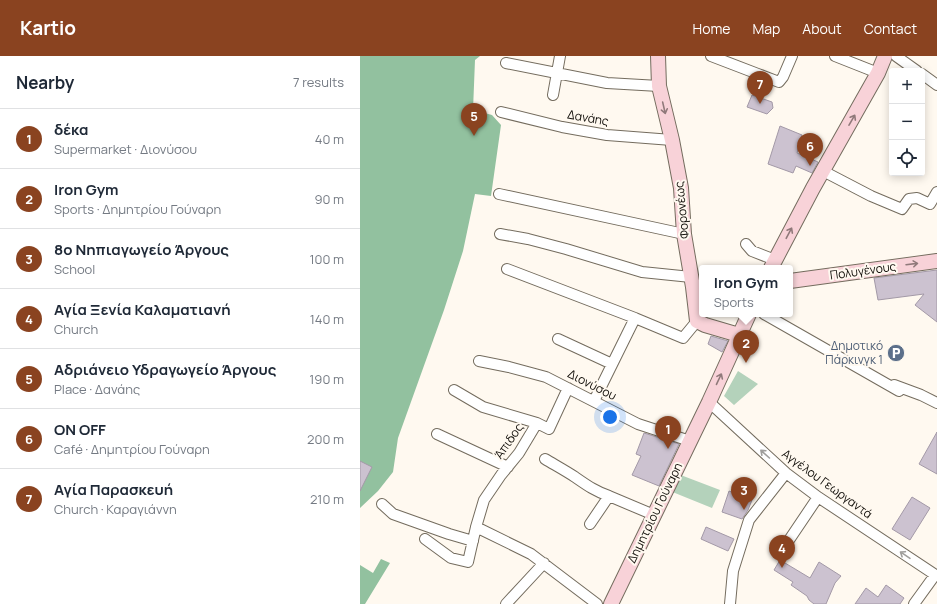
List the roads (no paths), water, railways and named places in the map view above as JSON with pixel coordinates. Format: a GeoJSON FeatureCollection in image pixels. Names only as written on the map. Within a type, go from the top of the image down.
{"type":"FeatureCollection","features":[{"type":"Feature","properties":{"kind":"main road","name":"Φορονέως"},"geometry":{"type":"LineString","coordinates":[[658,56],[659,86],[672,140],[681,188],[684,234],[697,321]]}},
{"type":"Feature","properties":{"kind":"main road"},"geometry":{"type":"LineString","coordinates":[[773,264],[878,73],[885,56]]}},
{"type":"Feature","properties":{"kind":"main road","name":"Πολυγένους"},"geometry":{"type":"LineString","coordinates":[[793,281],[937,261]]}},
{"type":"Feature","properties":{"kind":"main road","name":"Δημητρίου Γούναρη"},"geometry":{"type":"LineString","coordinates":[[611,604],[690,441],[748,317]]}},
{"type":"Feature","properties":{"kind":"main road"},"geometry":{"type":"LineString","coordinates":[[697,321],[705,325],[739,335]]}},
{"type":"Feature","properties":{"kind":"street"},"geometry":{"type":"LineString","coordinates":[[553,96],[560,56]]}},
{"type":"Feature","properties":{"kind":"street"},"geometry":{"type":"LineString","coordinates":[[711,56],[779,82],[783,77],[792,56]]}},
{"type":"Feature","properties":{"kind":"street"},"geometry":{"type":"LineString","coordinates":[[835,56],[878,73]]}},
{"type":"Feature","properties":{"kind":"street"},"geometry":{"type":"LineString","coordinates":[[896,56],[913,68]]}},
{"type":"Feature","properties":{"kind":"street"},"geometry":{"type":"LineString","coordinates":[[506,63],[607,83],[659,86]]}},
{"type":"Feature","properties":{"kind":"street"},"geometry":{"type":"LineString","coordinates":[[925,76],[937,85]]}},
{"type":"Feature","properties":{"kind":"street","name":"Δανάης"},"geometry":{"type":"LineString","coordinates":[[501,112],[562,127],[607,135],[672,140]]}},
{"type":"Feature","properties":{"kind":"street"},"geometry":{"type":"LineString","coordinates":[[823,171],[871,196],[902,209],[909,199],[917,198],[930,204],[937,192]]}},
{"type":"Feature","properties":{"kind":"street"},"geometry":{"type":"LineString","coordinates":[[499,194],[684,234]]}},
{"type":"Feature","properties":{"kind":"street"},"geometry":{"type":"LineString","coordinates":[[500,234],[528,239],[566,249],[642,272],[691,278]]}},
{"type":"Feature","properties":{"kind":"street"},"geometry":{"type":"LineString","coordinates":[[746,244],[752,251],[773,264]]}},
{"type":"Feature","properties":{"kind":"street"},"geometry":{"type":"LineString","coordinates":[[508,269],[683,338],[697,321]]}},
{"type":"Feature","properties":{"kind":"street"},"geometry":{"type":"LineString","coordinates":[[769,317],[898,391]]}},
{"type":"Feature","properties":{"kind":"street"},"geometry":{"type":"LineString","coordinates":[[594,401],[635,318]]}},
{"type":"Feature","properties":{"kind":"street"},"geometry":{"type":"LineString","coordinates":[[558,339],[612,364]]}},
{"type":"Feature","properties":{"kind":"street","name":"Διονύσου"},"geometry":{"type":"LineString","coordinates":[[479,361],[546,377],[638,424],[690,441]]}},
{"type":"Feature","properties":{"kind":"street"},"geometry":{"type":"LineString","coordinates":[[877,378],[921,395],[937,403]]}},
{"type":"Feature","properties":{"kind":"street","name":"Άπιδος"},"geometry":{"type":"LineString","coordinates":[[425,539],[451,558],[468,562],[484,500],[501,475],[519,454],[537,423],[549,429],[568,388]]}},
{"type":"Feature","properties":{"kind":"street"},"geometry":{"type":"LineString","coordinates":[[454,390],[483,407],[537,423]]}},
{"type":"Feature","properties":{"kind":"street","name":"Αγγέλου Γεωργαντά"},"geometry":{"type":"LineString","coordinates":[[708,402],[786,473],[818,497],[936,575]]}},
{"type":"Feature","properties":{"kind":"street"},"geometry":{"type":"LineString","coordinates":[[438,434],[508,466]]}},
{"type":"Feature","properties":{"kind":"street"},"geometry":{"type":"LineString","coordinates":[[545,459],[601,494],[654,515]]}},
{"type":"Feature","properties":{"kind":"street"},"geometry":{"type":"LineString","coordinates":[[730,604],[733,571],[749,520],[786,473]]}},
{"type":"Feature","properties":{"kind":"street"},"geometry":{"type":"LineString","coordinates":[[590,524],[609,496]]}},
{"type":"Feature","properties":{"kind":"street"},"geometry":{"type":"LineString","coordinates":[[781,552],[818,497]]}},
{"type":"Feature","properties":{"kind":"street"},"geometry":{"type":"LineString","coordinates":[[382,504],[393,514],[473,541]]}},
{"type":"Feature","properties":{"kind":"street"},"geometry":{"type":"LineString","coordinates":[[476,527],[531,554],[597,604]]}},
{"type":"Feature","properties":{"kind":"street"},"geometry":{"type":"LineString","coordinates":[[506,604],[544,563]]}},
{"type":"Feature","properties":{"kind":"street"},"geometry":{"type":"LineString","coordinates":[[914,604],[936,575]]}},
{"type":"Feature","properties":{"kind":"place","name":"Αγία Παρασκευή"},"geometry":{"type":"Point","coordinates":[760,104]}},
{"type":"Feature","properties":{"kind":"place","name":"Αδριάνειο Υδραγωγείο Άργους"},"geometry":{"type":"Point","coordinates":[474,136]}},
{"type":"Feature","properties":{"kind":"place","name":"ON OFF"},"geometry":{"type":"Point","coordinates":[810,166]}},
{"type":"Feature","properties":{"kind":"place","name":"Δημοτικό Πάρκινγκ 1"},"geometry":{"type":"Point","coordinates":[896,353]}},
{"type":"Feature","properties":{"kind":"place","name":"Iron Gym"},"geometry":{"type":"Point","coordinates":[746,363]}},
{"type":"Feature","properties":{"kind":"place","name":"δέκα"},"geometry":{"type":"Point","coordinates":[668,449]}},
{"type":"Feature","properties":{"kind":"place","name":"8ο Νηπιαγωγείο Άργους"},"geometry":{"type":"Point","coordinates":[744,510]}},
{"type":"Feature","properties":{"kind":"place","name":"Αγία Ξενία Καλαματιανή"},"geometry":{"type":"Point","coordinates":[782,568]}}]}
